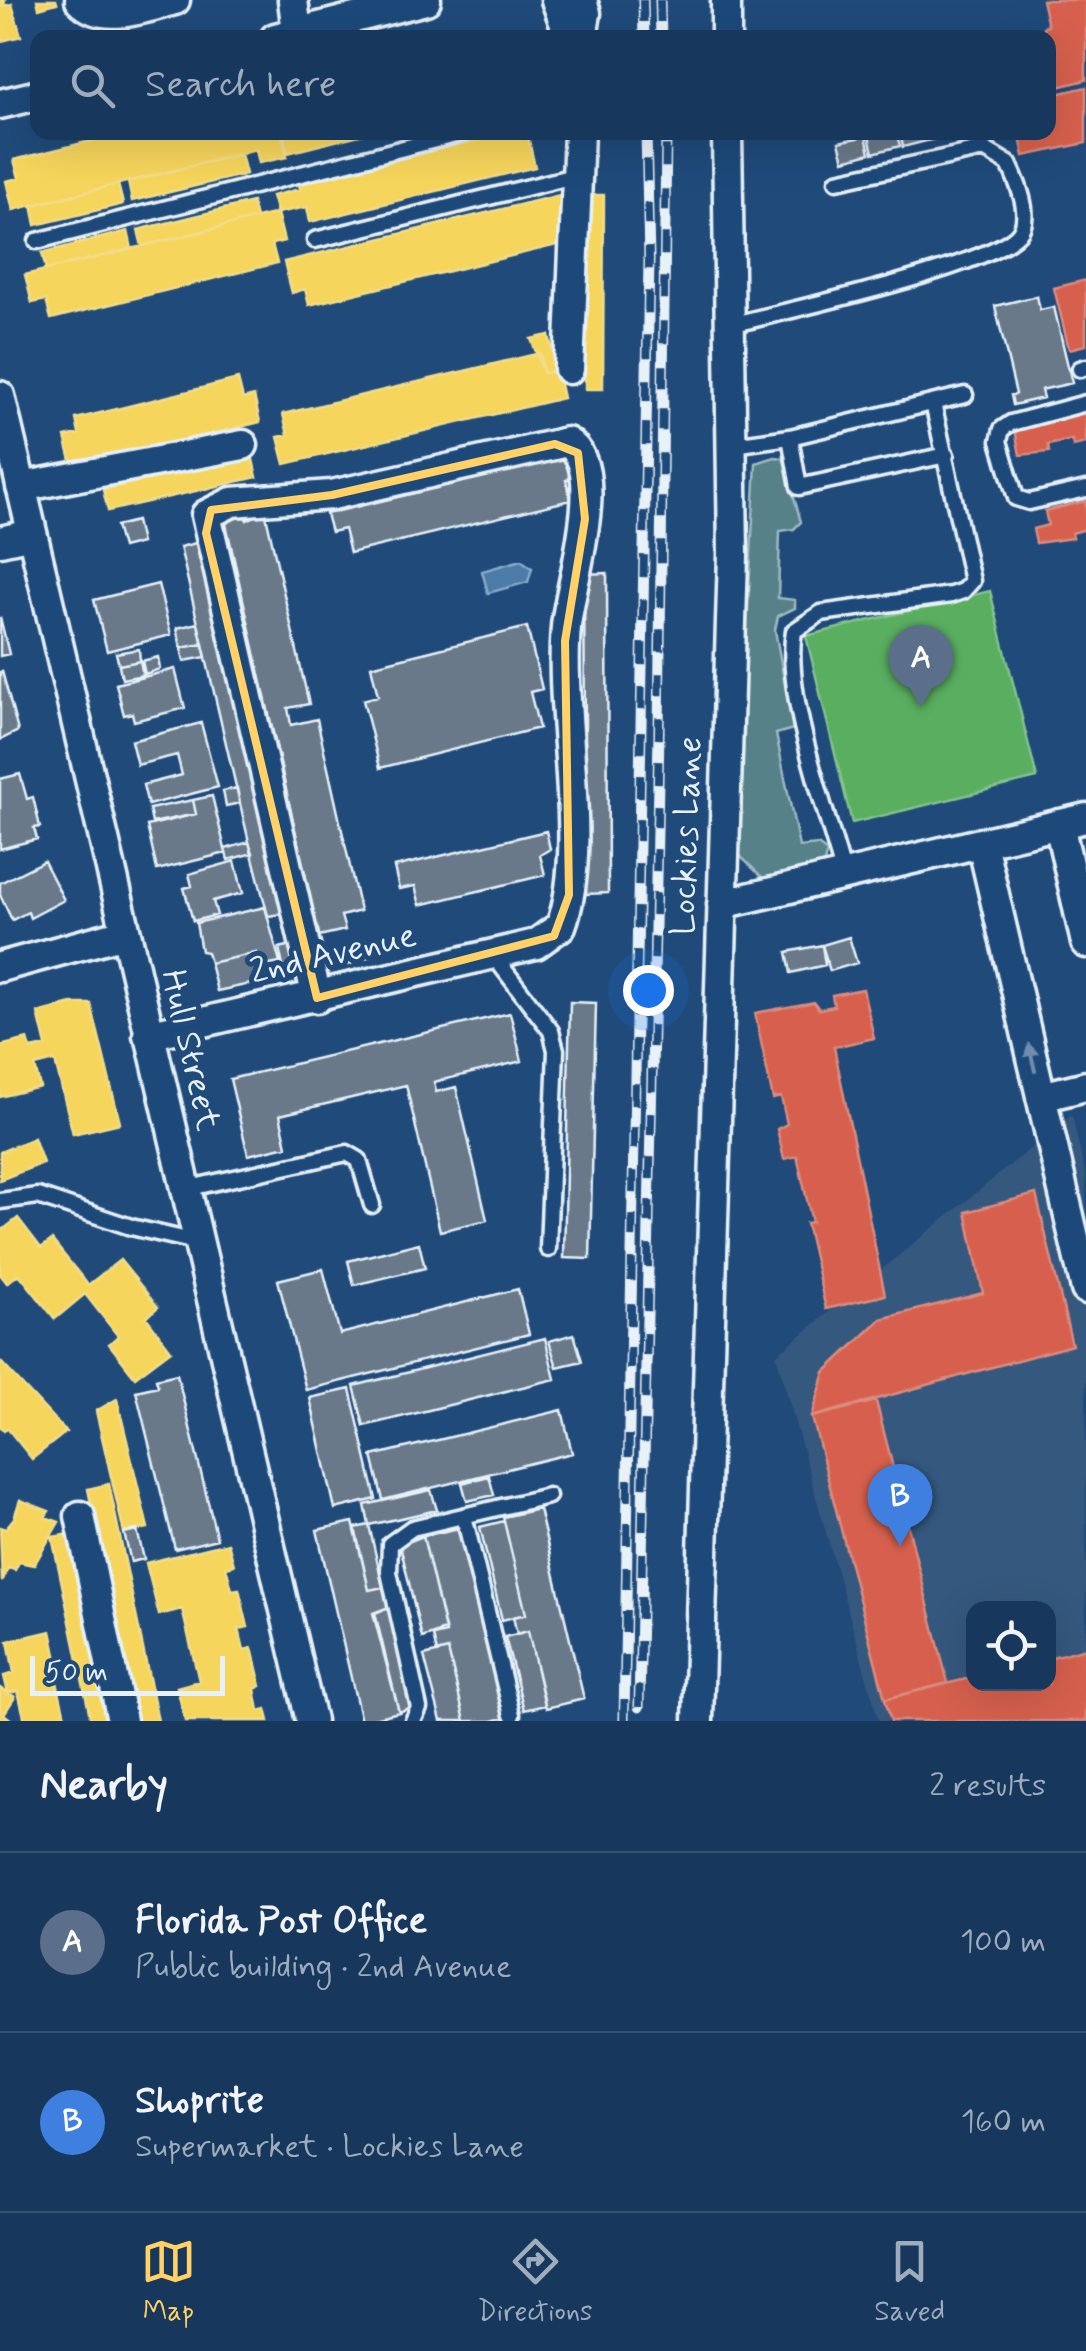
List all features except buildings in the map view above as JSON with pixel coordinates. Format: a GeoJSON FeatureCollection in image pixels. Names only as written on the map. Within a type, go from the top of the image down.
{"type":"FeatureCollection","features":[{"type":"Feature","properties":{"kind":"street"},"geometry":{"type":"LineString","coordinates":[[80,0],[101,12],[118,13],[176,0]]}},
{"type":"Feature","properties":{"kind":"street"},"geometry":{"type":"LineString","coordinates":[[287,30],[293,0]]}},
{"type":"Feature","properties":{"kind":"street"},"geometry":{"type":"LineString","coordinates":[[306,30],[426,0]]}},
{"type":"Feature","properties":{"kind":"street"},"geometry":{"type":"LineString","coordinates":[[556,0],[567,30]]}},
{"type":"Feature","properties":{"kind":"street"},"geometry":{"type":"LineString","coordinates":[[582,0],[586,13],[583,30]]}},
{"type":"Feature","properties":{"kind":"street"},"geometry":{"type":"LineString","coordinates":[[726,0],[726,30]]}},
{"type":"Feature","properties":{"kind":"street"},"geometry":{"type":"LineString","coordinates":[[0,104],[30,97]]}},
{"type":"Feature","properties":{"kind":"street"},"geometry":{"type":"LineString","coordinates":[[569,368],[578,140]]}},
{"type":"Feature","properties":{"kind":"street","name":"Lockies Lane"},"geometry":{"type":"LineString","coordinates":[[698,1721],[734,445],[727,140]]}},
{"type":"Feature","properties":{"kind":"street","name":"Hull Street"},"geometry":{"type":"LineString","coordinates":[[0,396],[311,1721]]}},
{"type":"Feature","properties":{"kind":"street","name":"2nd Avenue"},"geometry":{"type":"LineString","coordinates":[[148,1035],[317,998],[536,944],[561,926],[572,875],[564,641],[585,519],[586,480],[578,453],[566,442],[332,495],[232,502],[206,516],[206,533],[317,998]]}},
{"type":"Feature","properties":{"kind":"street"},"geometry":{"type":"LineString","coordinates":[[22,488],[243,445]]}},
{"type":"Feature","properties":{"kind":"street"},"geometry":{"type":"LineString","coordinates":[[0,542],[32,534]]}},
{"type":"Feature","properties":{"kind":"street"},"geometry":{"type":"LineString","coordinates":[[722,904],[1072,821],[1086,943]]}},
{"type":"Feature","properties":{"kind":"street"},"geometry":{"type":"LineString","coordinates":[[982,843],[1086,1289]]}},
{"type":"Feature","properties":{"kind":"street"},"geometry":{"type":"LineString","coordinates":[[0,967],[125,933]]}},
{"type":"Feature","properties":{"kind":"street"},"geometry":{"type":"LineString","coordinates":[[1041,1097],[1086,1086]]}},
{"type":"Feature","properties":{"kind":"street"},"geometry":{"type":"LineString","coordinates":[[80,1516],[122,1721]]}},
{"type":"Feature","properties":{"kind":"lane"},"geometry":{"type":"LineString","coordinates":[[37,241],[435,140]]}},
{"type":"Feature","properties":{"kind":"lane"},"geometry":{"type":"LineString","coordinates":[[731,325],[966,262],[1010,244],[1022,230],[1025,216],[1009,164],[984,149],[936,156],[837,181]]}},
{"type":"Feature","properties":{"kind":"lane"},"geometry":{"type":"LineString","coordinates":[[315,240],[579,174]]}},
{"type":"Feature","properties":{"kind":"lane"},"geometry":{"type":"LineString","coordinates":[[734,445],[790,437],[966,395]]}},
{"type":"Feature","properties":{"kind":"lane"},"geometry":{"type":"LineString","coordinates":[[844,877],[800,710],[791,658],[794,631],[821,614],[963,592],[972,581],[933,403]]}},
{"type":"Feature","properties":{"kind":"lane"},"geometry":{"type":"LineString","coordinates":[[1086,404],[1011,422],[1002,429],[999,442],[1016,498],[1029,502],[1086,489]]}},
{"type":"Feature","properties":{"kind":"lane"},"geometry":{"type":"LineString","coordinates":[[790,437],[799,487],[946,456]]}},
{"type":"Feature","properties":{"kind":"lane"},"geometry":{"type":"LineString","coordinates":[[493,955],[551,1031],[556,1050],[548,1249]]}},
{"type":"Feature","properties":{"kind":"lane"},"geometry":{"type":"LineString","coordinates":[[184,1190],[347,1152],[359,1160],[372,1205]]}},
{"type":"Feature","properties":{"kind":"lane"},"geometry":{"type":"LineString","coordinates":[[0,1201],[38,1196],[130,1226],[196,1242]]}},
{"type":"Feature","properties":{"kind":"lane"},"geometry":{"type":"LineString","coordinates":[[413,1721],[419,1708],[389,1572],[390,1544],[412,1528],[548,1496]]}},
{"type":"Feature","properties":{"kind":"lane"},"geometry":{"type":"LineString","coordinates":[[464,1516],[512,1714]]}},
{"type":"Feature","properties":{"kind":"highlighted area"},"geometry":{"type":"Polygon","coordinates":[[[555,444],[578,453],[585,519],[565,641],[569,895],[554,936],[317,998],[206,533],[211,510],[332,495],[555,444]]]}},
{"type":"Feature","properties":{"kind":"shaded area"},"geometry":{"type":"Polygon","coordinates":[[[521,560],[532,568],[528,582],[488,593],[482,571],[521,560]]]}},
{"type":"Feature","properties":{"kind":"shaded area"},"geometry":{"type":"Polygon","coordinates":[[[1072,1115],[1086,1177],[1086,1721],[879,1721],[776,1355],[1072,1115]]]}},
{"type":"Feature","properties":{"kind":"green space"},"geometry":{"type":"Polygon","coordinates":[[[783,458],[801,522],[794,529],[780,531],[778,598],[795,600],[795,608],[778,616],[775,630],[793,729],[776,734],[799,847],[818,845],[827,852],[823,866],[764,879],[740,856],[736,826],[756,463],[783,458]]]}},
{"type":"Feature","properties":{"kind":"railway"},"geometry":{"type":"LineString","coordinates":[[643,0],[644,30]]}},
{"type":"Feature","properties":{"kind":"railway"},"geometry":{"type":"LineString","coordinates":[[660,0],[661,30]]}},
{"type":"Feature","properties":{"kind":"railway"},"geometry":{"type":"LineString","coordinates":[[624,1721],[649,259],[646,140]]}},
{"type":"Feature","properties":{"kind":"railway"},"geometry":{"type":"LineString","coordinates":[[639,1707],[659,733],[666,140]]}},
{"type":"Feature","properties":{"kind":"place","name":"Florida Post Office"},"geometry":{"type":"Point","coordinates":[921,707]}},
{"type":"Feature","properties":{"kind":"place","name":"Shoprite"},"geometry":{"type":"Point","coordinates":[900,1546]}}]}
